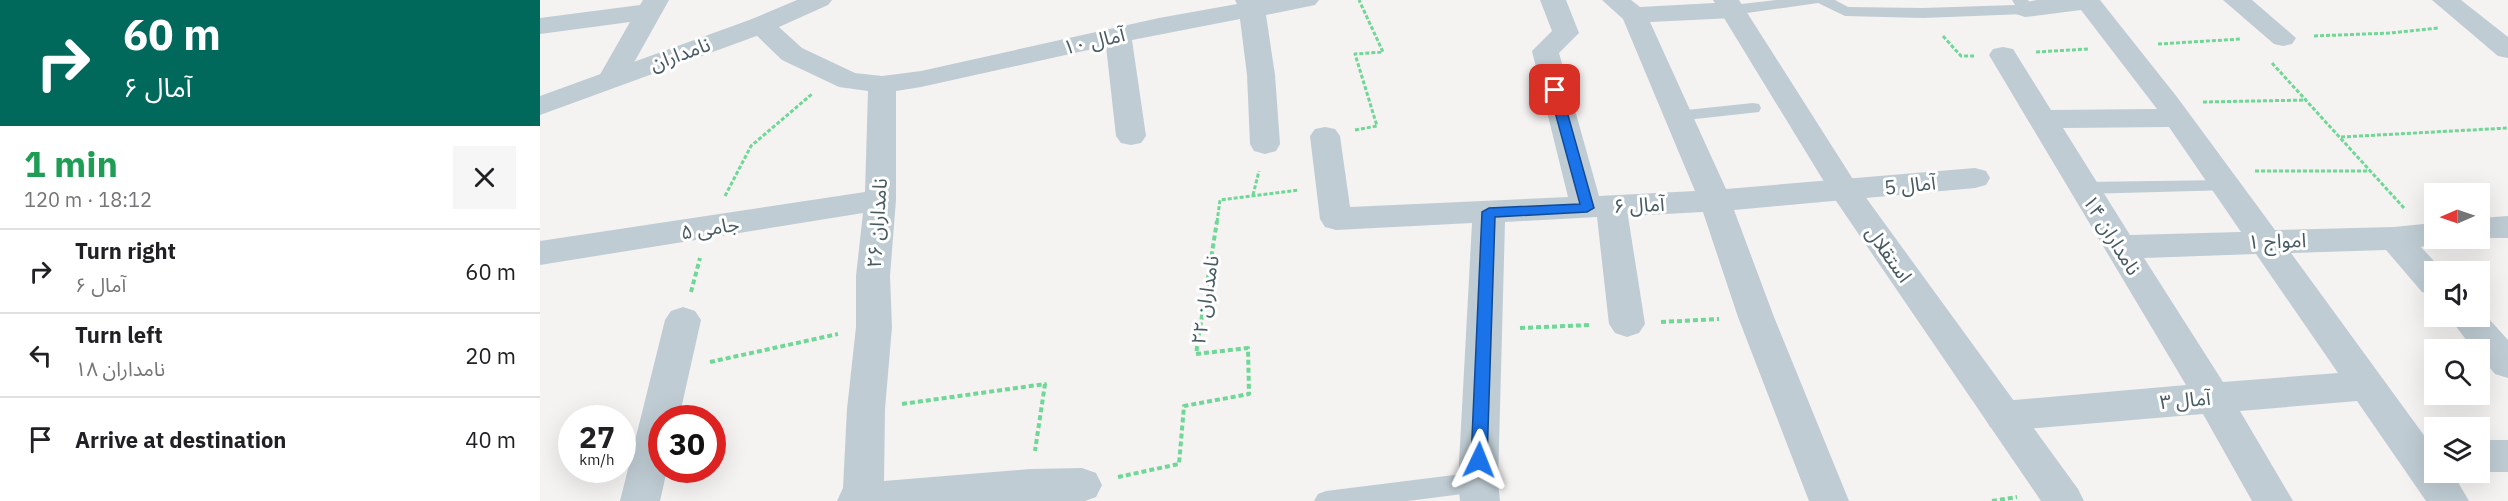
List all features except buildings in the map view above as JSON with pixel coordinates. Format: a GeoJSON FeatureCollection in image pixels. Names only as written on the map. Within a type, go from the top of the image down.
{"type":"FeatureCollection","features":[{"type":"Feature","properties":{"kind":"street","name":"نامداران"},"geometry":{"type":"LineString","coordinates":[[540,106],[760,25],[819,0]]}},
{"type":"Feature","properties":{"kind":"street","name":"آمال ۱۰"},"geometry":{"type":"LineString","coordinates":[[882,84],[921,79],[1118,36],[1250,4],[1306,0]]}},
{"type":"Feature","properties":{"kind":"street"},"geometry":{"type":"LineString","coordinates":[[1553,0],[1566,33],[1545,51],[1599,207],[1627,324]]}},
{"type":"Feature","properties":{"kind":"street"},"geometry":{"type":"LineString","coordinates":[[2236,0],[2283,38]]}},
{"type":"Feature","properties":{"kind":"street"},"geometry":{"type":"LineString","coordinates":[[2445,0],[2508,50]]}},
{"type":"Feature","properties":{"kind":"street"},"geometry":{"type":"LineString","coordinates":[[2023,5],[2088,2],[2172,110],[2367,386],[2424,455]]}},
{"type":"Feature","properties":{"kind":"street"},"geometry":{"type":"LineString","coordinates":[[1250,4],[1261,75],[1265,144]]}},
{"type":"Feature","properties":{"kind":"street"},"geometry":{"type":"LineString","coordinates":[[1729,5],[1624,7],[1715,201],[1756,317],[1829,501]]}},
{"type":"Feature","properties":{"kind":"street","name":"استقلال"},"geometry":{"type":"LineString","coordinates":[[1729,5],[1845,191],[2064,501]]}},
{"type":"Feature","properties":{"kind":"street"},"geometry":{"type":"LineString","coordinates":[[540,26],[652,6]]}},
{"type":"Feature","properties":{"kind":"street"},"geometry":{"type":"LineString","coordinates":[[612,78],[652,6]]}},
{"type":"Feature","properties":{"kind":"street"},"geometry":{"type":"LineString","coordinates":[[2475,24],[2508,22]]}},
{"type":"Feature","properties":{"kind":"street"},"geometry":{"type":"LineString","coordinates":[[760,25],[792,54],[849,81],[882,84]]}},
{"type":"Feature","properties":{"kind":"street"},"geometry":{"type":"LineString","coordinates":[[1118,36],[1131,136]]}},
{"type":"Feature","properties":{"kind":"street","name":"نامداران ۱۴"},"geometry":{"type":"LineString","coordinates":[[2003,55],[2213,398],[2273,501]]}},
{"type":"Feature","properties":{"kind":"street","name":"نامداران ۲۶"},"geometry":{"type":"LineString","coordinates":[[861,500],[866,409],[874,327],[873,276],[880,200],[882,84]]}},
{"type":"Feature","properties":{"kind":"street"},"geometry":{"type":"LineString","coordinates":[[2041,119],[2172,110]]}},
{"type":"Feature","properties":{"kind":"street","name":"آمال ۶"},"geometry":{"type":"LineString","coordinates":[[1325,136],[1336,219],[1715,201],[1845,191]]}},
{"type":"Feature","properties":{"kind":"street","name":"آمال 5"},"geometry":{"type":"LineString","coordinates":[[1845,191],[1975,178]]}},
{"type":"Feature","properties":{"kind":"street","name":"جامی ۵"},"geometry":{"type":"LineString","coordinates":[[540,253],[880,200]]}},
{"type":"Feature","properties":{"kind":"street"},"geometry":{"type":"LineString","coordinates":[[1479,492],[1489,212]]}},
{"type":"Feature","properties":{"kind":"street"},"geometry":{"type":"LineString","coordinates":[[2490,228],[2508,227]]}},
{"type":"Feature","properties":{"kind":"street","name":"امواج ۱"},"geometry":{"type":"LineString","coordinates":[[2120,247],[2394,238],[2424,235]]}},
{"type":"Feature","properties":{"kind":"street"},"geometry":{"type":"LineString","coordinates":[[2394,238],[2424,272]]}},
{"type":"Feature","properties":{"kind":"street"},"geometry":{"type":"LineString","coordinates":[[640,501],[683,320]]}},
{"type":"Feature","properties":{"kind":"street"},"geometry":{"type":"LineString","coordinates":[[2475,327],[2508,364]]}},
{"type":"Feature","properties":{"kind":"street","name":"آمال ۳"},"geometry":{"type":"LineString","coordinates":[[2003,416],[2367,386]]}},
{"type":"Feature","properties":{"kind":"street"},"geometry":{"type":"LineString","coordinates":[[2490,456],[2508,456]]}},
{"type":"Feature","properties":{"kind":"street"},"geometry":{"type":"LineString","coordinates":[[2440,483],[2449,501]]}},
{"type":"Feature","properties":{"kind":"street"},"geometry":{"type":"LineString","coordinates":[[861,500],[1082,484]]}},
{"type":"Feature","properties":{"kind":"lane"},"geometry":{"type":"LineString","coordinates":[[1729,5],[1812,0]]}},
{"type":"Feature","properties":{"kind":"lane"},"geometry":{"type":"LineString","coordinates":[[1822,0],[1845,11],[1923,13],[2023,5]]}},
{"type":"Feature","properties":{"kind":"lane"},"geometry":{"type":"LineString","coordinates":[[1677,116],[1753,108]]}},
{"type":"Feature","properties":{"kind":"lane"},"geometry":{"type":"LineString","coordinates":[[2083,188],[2220,178]]}},
{"type":"Feature","properties":{"kind":"lane"},"geometry":{"type":"LineString","coordinates":[[1326,501],[1479,492]]}},
{"type":"Feature","properties":{"kind":"path"},"geometry":{"type":"LineString","coordinates":[[1325,136],[1377,126],[1355,54],[1383,52],[1359,0]]}},
{"type":"Feature","properties":{"kind":"path"},"geometry":{"type":"LineString","coordinates":[[1923,13],[1961,56],[2003,55]]}},
{"type":"Feature","properties":{"kind":"path"},"geometry":{"type":"LineString","coordinates":[[2270,61],[2424,227]]}},
{"type":"Feature","properties":{"kind":"path"},"geometry":{"type":"LineString","coordinates":[[683,320],[708,228],[751,146],[836,75]]}},
{"type":"Feature","properties":{"kind":"path"},"geometry":{"type":"LineString","coordinates":[[2172,110],[2307,100]]}},
{"type":"Feature","properties":{"kind":"path"},"geometry":{"type":"LineString","coordinates":[[2341,137],[2508,128]]}},
{"type":"Feature","properties":{"kind":"path"},"geometry":{"type":"LineString","coordinates":[[2220,178],[2371,171]]}},
{"type":"Feature","properties":{"kind":"path","name":"نامداران ۲۲"},"geometry":{"type":"LineString","coordinates":[[1082,484],[1179,464],[1184,406],[1249,394],[1248,348],[1196,354],[1221,200],[1332,187]]}},
{"type":"Feature","properties":{"kind":"path"},"geometry":{"type":"LineString","coordinates":[[1484,329],[1756,317]]}},
{"type":"Feature","properties":{"kind":"path"},"geometry":{"type":"LineString","coordinates":[[672,370],[874,327]]}},
{"type":"Feature","properties":{"kind":"path"},"geometry":{"type":"LineString","coordinates":[[866,409],[1045,384],[1030,486]]}},
{"type":"Feature","properties":{"kind":"route"},"geometry":{"type":"LineString","coordinates":[[1479,460],[1489,212],[1587,208],[1555,90]]}}]}
